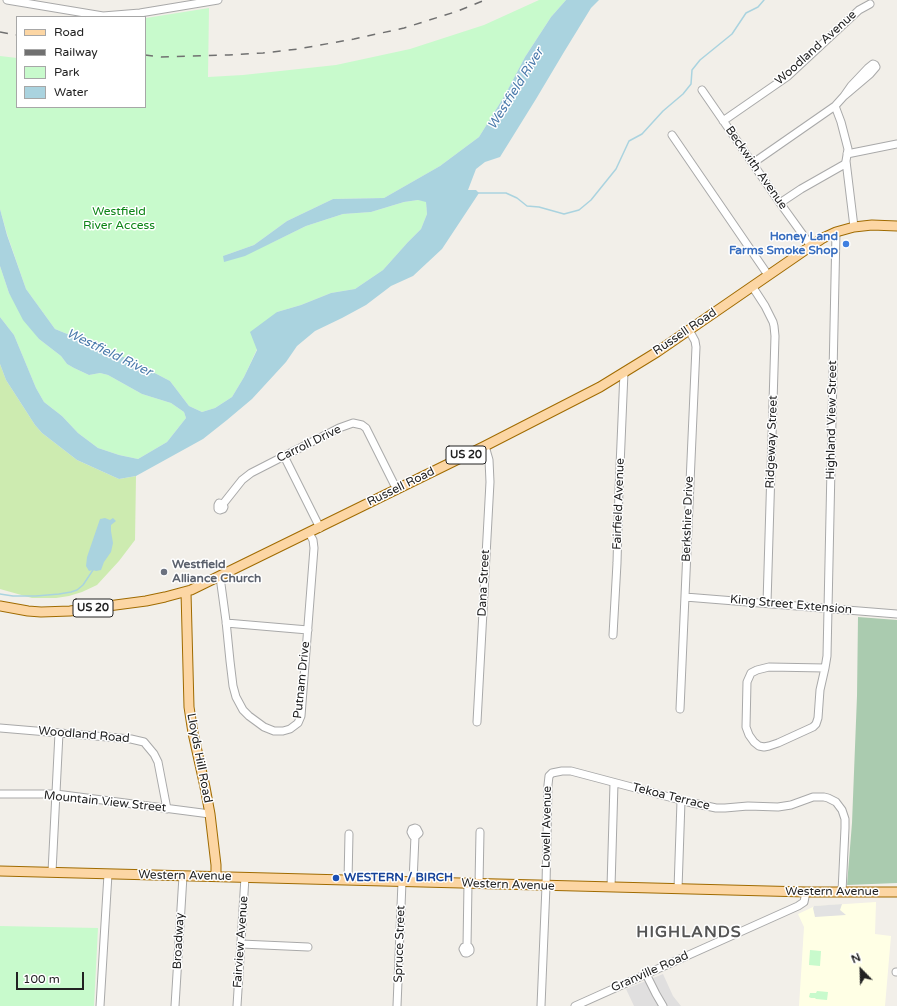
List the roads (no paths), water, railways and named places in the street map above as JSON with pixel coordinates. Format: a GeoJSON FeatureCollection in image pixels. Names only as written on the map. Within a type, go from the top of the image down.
{"type":"FeatureCollection","features":[{"type":"Feature","properties":{"kind":"main road","name":"US 20"},"geometry":{"type":"LineString","coordinates":[[854,227],[872,225],[897,226]]}},
{"type":"Feature","properties":{"kind":"main road","name":"Russell Road"},"geometry":{"type":"LineString","coordinates":[[0,606],[41,612],[70,611],[146,601],[186,592],[220,577],[587,394],[624,372],[688,330],[823,238],[836,232],[854,227]]}},
{"type":"Feature","properties":{"kind":"main road","name":"Lloyds Hill Road"},"geometry":{"type":"LineString","coordinates":[[186,592],[189,699],[192,733],[210,814],[216,876]]}},
{"type":"Feature","properties":{"kind":"main road","name":"Western Avenue"},"geometry":{"type":"LineString","coordinates":[[0,871],[611,888],[806,892],[897,892]]}},
{"type":"Feature","properties":{"kind":"street"},"geometry":{"type":"LineString","coordinates":[[7,0],[103,16],[140,13],[218,0]]}},
{"type":"Feature","properties":{"kind":"street","name":"Woodland Avenue"},"geometry":{"type":"LineString","coordinates":[[724,121],[788,76],[859,10],[870,4]]}},
{"type":"Feature","properties":{"kind":"street"},"geometry":{"type":"LineString","coordinates":[[753,163],[835,106],[868,68],[873,64],[875,65],[876,67],[870,74],[844,96]]}},
{"type":"Feature","properties":{"kind":"street","name":"Beckwith Avenue"},"geometry":{"type":"LineString","coordinates":[[702,90],[811,246]]}},
{"type":"Feature","properties":{"kind":"street"},"geometry":{"type":"LineString","coordinates":[[835,106],[848,149],[846,161],[854,227]]}},
{"type":"Feature","properties":{"kind":"street"},"geometry":{"type":"LineString","coordinates":[[672,135],[768,275]]}},
{"type":"Feature","properties":{"kind":"street"},"geometry":{"type":"LineString","coordinates":[[847,154],[897,144]]}},
{"type":"Feature","properties":{"kind":"street"},"geometry":{"type":"LineString","coordinates":[[780,203],[801,189],[845,164],[846,161]]}},
{"type":"Feature","properties":{"kind":"street","name":"Highland View Street"},"geometry":{"type":"LineString","coordinates":[[825,668],[769,668],[756,670],[752,674],[747,682],[746,727],[754,742],[759,746],[764,747],[778,743],[813,727],[818,718],[820,690],[825,668],[828,646],[836,232]]}},
{"type":"Feature","properties":{"kind":"street","name":"Ridgeway Street"},"geometry":{"type":"LineString","coordinates":[[752,286],[773,322],[775,336],[767,603]]}},
{"type":"Feature","properties":{"kind":"street","name":"Berkshire Drive"},"geometry":{"type":"LineString","coordinates":[[680,709],[696,347],[695,341],[688,330]]}},
{"type":"Feature","properties":{"kind":"street","name":"Fairfield Avenue"},"geometry":{"type":"LineString","coordinates":[[613,635],[624,372]]}},
{"type":"Feature","properties":{"kind":"street","name":"Carroll Drive"},"geometry":{"type":"LineString","coordinates":[[223,504],[242,480],[248,475],[353,423],[359,423],[368,431],[397,490]]}},
{"type":"Feature","properties":{"kind":"street","name":"Dana Street"},"geometry":{"type":"LineString","coordinates":[[477,722],[490,482],[490,464],[485,446]]}},
{"type":"Feature","properties":{"kind":"street"},"geometry":{"type":"LineString","coordinates":[[284,456],[320,528]]}},
{"type":"Feature","properties":{"kind":"street","name":"Putnam Drive"},"geometry":{"type":"LineString","coordinates":[[220,577],[230,668],[236,697],[243,710],[264,727],[274,731],[290,729],[296,726],[299,721],[302,706],[314,548],[313,540],[309,533]]}},
{"type":"Feature","properties":{"kind":"street","name":"King Street Extension"},"geometry":{"type":"LineString","coordinates":[[685,597],[897,614]]}},
{"type":"Feature","properties":{"kind":"street"},"geometry":{"type":"LineString","coordinates":[[226,623],[308,630]]}},
{"type":"Feature","properties":{"kind":"street","name":"Woodland Road"},"geometry":{"type":"LineString","coordinates":[[0,728],[131,738],[144,742],[154,754],[158,762],[167,809]]}},
{"type":"Feature","properties":{"kind":"street"},"geometry":{"type":"LineString","coordinates":[[52,872],[59,733]]}},
{"type":"Feature","properties":{"kind":"street","name":"Tekoa Terrace"},"geometry":{"type":"LineString","coordinates":[[556,772],[570,771],[681,801],[702,806],[721,808],[748,806],[781,807],[818,796],[832,800],[842,810],[845,819],[842,892]]}},
{"type":"Feature","properties":{"kind":"street","name":"Lowell Avenue"},"geometry":{"type":"LineString","coordinates":[[541,1006],[546,886],[548,781],[550,775],[556,772]]}},
{"type":"Feature","properties":{"kind":"street"},"geometry":{"type":"LineString","coordinates":[[611,888],[614,783]]}},
{"type":"Feature","properties":{"kind":"street","name":"Mountain View Street"},"geometry":{"type":"LineString","coordinates":[[0,794],[56,794],[210,814]]}},
{"type":"Feature","properties":{"kind":"street"},"geometry":{"type":"LineString","coordinates":[[678,889],[681,801]]}},
{"type":"Feature","properties":{"kind":"street"},"geometry":{"type":"LineString","coordinates":[[479,884],[480,832]]}},
{"type":"Feature","properties":{"kind":"street"},"geometry":{"type":"LineString","coordinates":[[413,882],[415,836]]}},
{"type":"Feature","properties":{"kind":"street"},"geometry":{"type":"LineString","coordinates":[[348,880],[349,838]]}},
{"type":"Feature","properties":{"kind":"street"},"geometry":{"type":"LineString","coordinates":[[100,1006],[108,874]]}},
{"type":"Feature","properties":{"kind":"street","name":"Broadway"},"geometry":{"type":"LineString","coordinates":[[175,1006],[183,876]]}},
{"type":"Feature","properties":{"kind":"street","name":"Fairview Avenue"},"geometry":{"type":"LineString","coordinates":[[237,1006],[245,877]]}},
{"type":"Feature","properties":{"kind":"street","name":"Spruce Street"},"geometry":{"type":"LineString","coordinates":[[397,1006],[402,882]]}},
{"type":"Feature","properties":{"kind":"street"},"geometry":{"type":"LineString","coordinates":[[466,946],[468,884]]}},
{"type":"Feature","properties":{"kind":"street","name":"Granville Road"},"geometry":{"type":"LineString","coordinates":[[575,1006],[798,906],[804,902],[806,892]]}},
{"type":"Feature","properties":{"kind":"street"},"geometry":{"type":"LineString","coordinates":[[241,944],[308,947]]}},
{"type":"Feature","properties":{"kind":"street"},"geometry":{"type":"LineString","coordinates":[[646,974],[663,1006]]}},
{"type":"Feature","properties":{"kind":"water","name":"Westfield River"},"geometry":{"type":"Polygon","coordinates":[[[566,0],[599,0],[591,8],[500,157],[485,162],[476,169],[468,190],[476,190],[479,193],[442,249],[413,276],[391,286],[366,305],[315,331],[297,346],[286,362],[252,399],[227,420],[203,439],[136,476],[119,479],[77,460],[42,433],[35,425],[6,380],[0,364],[0,317],[14,335],[36,388],[44,402],[62,416],[78,433],[98,448],[138,459],[167,442],[186,418],[184,412],[171,403],[142,394],[108,375],[100,373],[89,375],[74,368],[67,364],[61,356],[39,339],[23,320],[9,293],[0,266],[0,209],[7,235],[26,289],[55,329],[126,358],[170,381],[189,406],[202,412],[215,408],[232,397],[244,377],[257,350],[250,332],[277,312],[301,305],[331,293],[355,289],[383,270],[421,229],[427,214],[426,202],[418,200],[404,202],[371,212],[343,214],[306,226],[245,256],[224,262],[223,256],[254,245],[287,221],[333,199],[384,198],[440,166],[479,137],[505,95],[525,57],[551,17],[566,0]]]}},
{"type":"Feature","properties":{"kind":"water"},"geometry":{"type":"Polygon","coordinates":[[[105,518],[110,520],[113,518],[116,521],[111,525],[113,543],[111,552],[104,562],[101,570],[89,571],[86,566],[87,557],[100,519],[105,518]]]}},
{"type":"Feature","properties":{"kind":"waterway"},"geometry":{"type":"LineString","coordinates":[[478,193],[506,193],[517,198],[527,206],[539,207],[564,214],[579,210],[591,200],[616,169],[629,141],[642,134],[663,111],[683,94],[691,84],[692,70],[700,60],[732,34],[746,13],[758,7],[764,0]]}},
{"type":"Feature","properties":{"kind":"waterway"},"geometry":{"type":"LineString","coordinates":[[0,594],[13,596],[36,596],[71,592],[77,590],[83,585],[93,570]]}},
{"type":"Feature","properties":{"kind":"railway"},"geometry":{"type":"LineString","coordinates":[[146,55],[161,57],[229,55],[298,49],[404,28],[458,11],[485,0]]}},
{"type":"Feature","properties":{"kind":"railway"},"geometry":{"type":"LineString","coordinates":[[0,32],[16,35]]}},
{"type":"Feature","properties":{"kind":"place","name":"Honey Land Farms Smoke Shop"},"geometry":{"type":"Point","coordinates":[846,244]}},
{"type":"Feature","properties":{"kind":"place","name":"Westfield Alliance Church"},"geometry":{"type":"Point","coordinates":[164,572]}},
{"type":"Feature","properties":{"kind":"place","name":"WESTERN / BIRCH"},"geometry":{"type":"Point","coordinates":[336,878]}},
{"type":"Feature","properties":{"kind":"district","name":"HIGHLANDS"},"geometry":{"type":"Point","coordinates":[689,933]}},
{"type":"Feature","properties":{"kind":"park label","name":"Westfield River Access"},"geometry":{"type":"Point","coordinates":[119,219]}}]}
